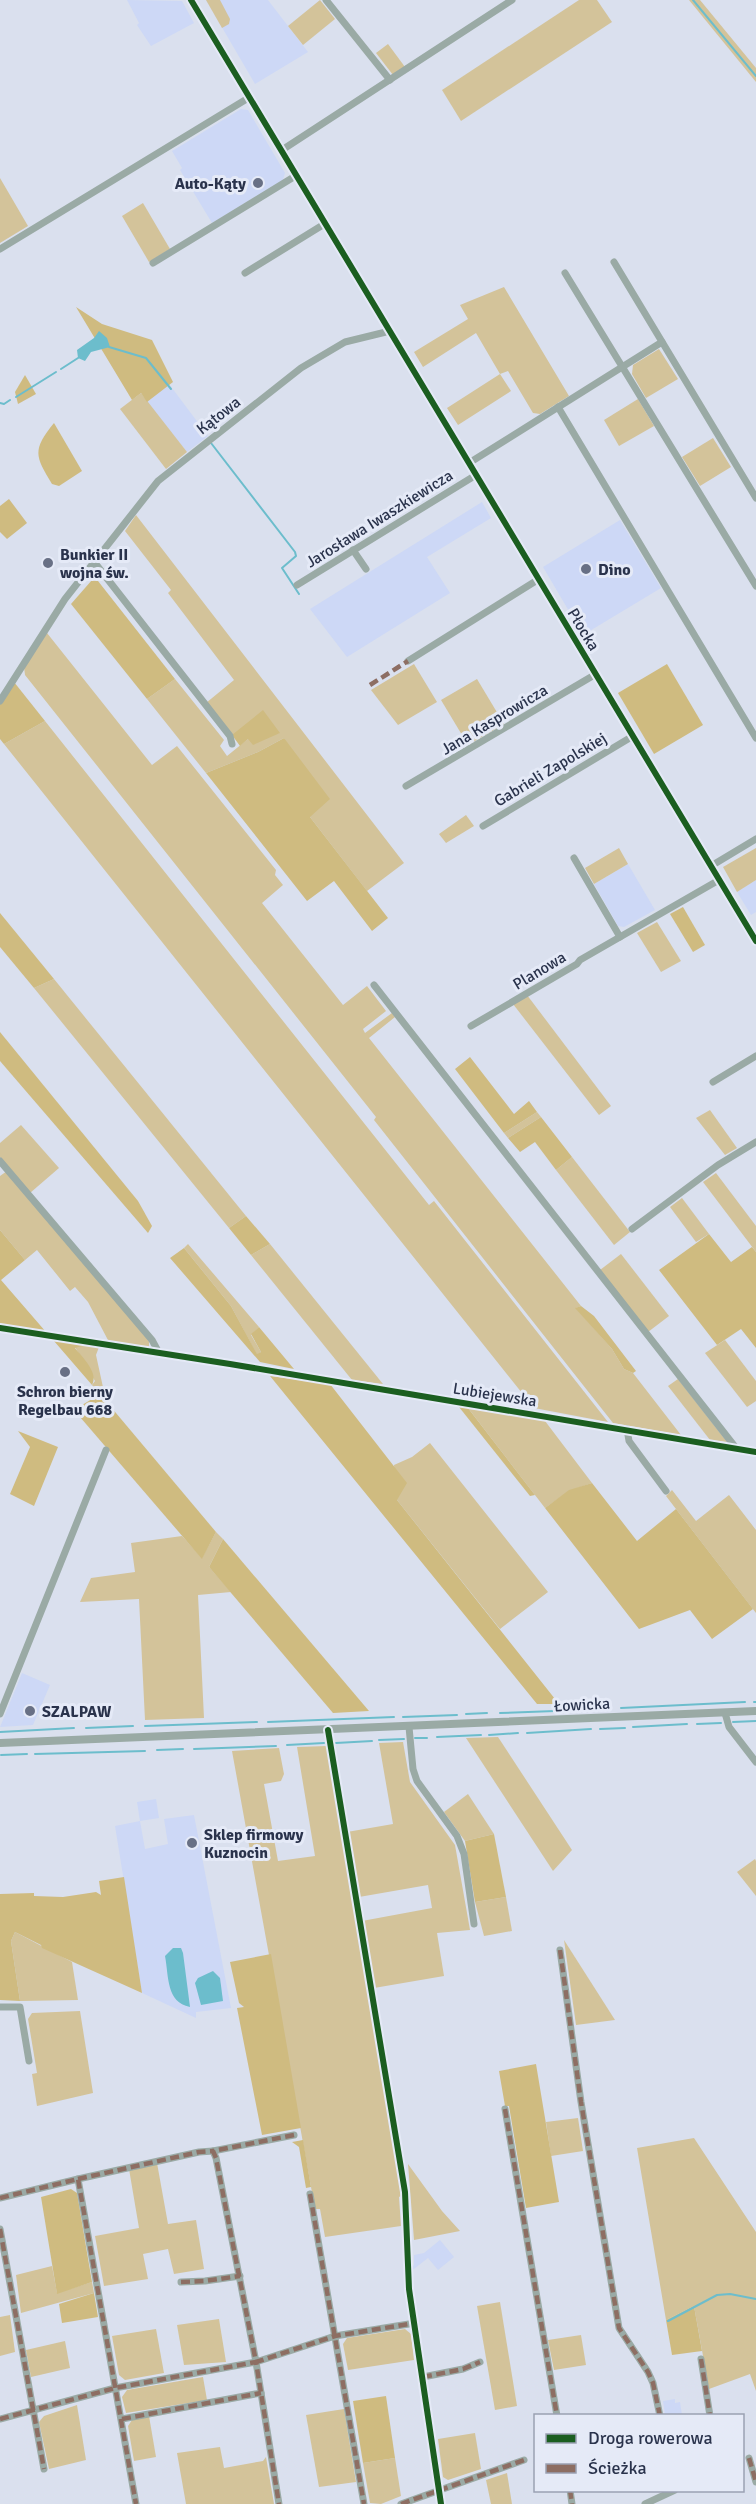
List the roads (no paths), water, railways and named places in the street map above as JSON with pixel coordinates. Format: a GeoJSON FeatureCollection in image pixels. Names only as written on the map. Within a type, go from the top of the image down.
{"type":"FeatureCollection","features":[{"type":"Feature","properties":{"kind":"street","name":"Płocka"},"geometry":{"type":"LineString","coordinates":[[191,0],[756,941]]}},
{"type":"Feature","properties":{"kind":"street"},"geometry":{"type":"LineString","coordinates":[[326,0],[390,80]]}},
{"type":"Feature","properties":{"kind":"street"},"geometry":{"type":"LineString","coordinates":[[282,150],[512,0]]}},
{"type":"Feature","properties":{"kind":"street"},"geometry":{"type":"LineString","coordinates":[[0,249],[250,97]]}},
{"type":"Feature","properties":{"kind":"street"},"geometry":{"type":"LineString","coordinates":[[153,263],[297,175]]}},
{"type":"Feature","properties":{"kind":"street"},"geometry":{"type":"LineString","coordinates":[[245,273],[326,223]]}},
{"type":"Feature","properties":{"kind":"street"},"geometry":{"type":"LineString","coordinates":[[614,262],[756,498]]}},
{"type":"Feature","properties":{"kind":"street"},"geometry":{"type":"LineString","coordinates":[[565,273],[756,586]]}},
{"type":"Feature","properties":{"kind":"street","name":"Kątowa"},"geometry":{"type":"LineString","coordinates":[[0,701],[64,599],[151,490],[175,466],[315,358],[345,342],[390,331]]}},
{"type":"Feature","properties":{"kind":"street"},"geometry":{"type":"LineString","coordinates":[[469,463],[662,342]]}},
{"type":"Feature","properties":{"kind":"street"},"geometry":{"type":"LineString","coordinates":[[558,407],[756,738]]}},
{"type":"Feature","properties":{"kind":"street","name":"Jarosława Iwaszkiewicza"},"geometry":{"type":"LineString","coordinates":[[297,585],[476,475]]}},
{"type":"Feature","properties":{"kind":"street"},"geometry":{"type":"LineString","coordinates":[[353,550],[366,569]]}},
{"type":"Feature","properties":{"kind":"street"},"geometry":{"type":"LineString","coordinates":[[95,563],[230,736],[232,744]]}},
{"type":"Feature","properties":{"kind":"street"},"geometry":{"type":"LineString","coordinates":[[408,661],[539,579]]}},
{"type":"Feature","properties":{"kind":"street","name":"Jana Kasprowicza"},"geometry":{"type":"LineString","coordinates":[[406,786],[596,674]]}},
{"type":"Feature","properties":{"kind":"street","name":"Gabrieli Zapolskiej"},"geometry":{"type":"LineString","coordinates":[[483,826],[633,736]]}},
{"type":"Feature","properties":{"kind":"street"},"geometry":{"type":"LineString","coordinates":[[711,866],[756,839]]}},
{"type":"Feature","properties":{"kind":"street"},"geometry":{"type":"LineString","coordinates":[[574,858],[620,937]]}},
{"type":"Feature","properties":{"kind":"street","name":"Planowa"},"geometry":{"type":"LineString","coordinates":[[471,1026],[719,880]]}},
{"type":"Feature","properties":{"kind":"street"},"geometry":{"type":"LineString","coordinates":[[374,985],[736,1449]]}},
{"type":"Feature","properties":{"kind":"street"},"geometry":{"type":"LineString","coordinates":[[713,1082],[756,1056]]}},
{"type":"Feature","properties":{"kind":"street"},"geometry":{"type":"LineString","coordinates":[[632,1228],[718,1165],[756,1142]]}},
{"type":"Feature","properties":{"kind":"street"},"geometry":{"type":"LineString","coordinates":[[0,1161],[152,1340],[159,1353]]}},
{"type":"Feature","properties":{"kind":"street","name":"Lubiejewska"},"geometry":{"type":"LineString","coordinates":[[0,1328],[627,1429],[756,1452]]}},
{"type":"Feature","properties":{"kind":"street"},"geometry":{"type":"LineString","coordinates":[[627,1429],[629,1441],[666,1491]]}},
{"type":"Feature","properties":{"kind":"street"},"geometry":{"type":"LineString","coordinates":[[0,1714],[106,1450]]}},
{"type":"Feature","properties":{"kind":"street","name":"Łowicka"},"geometry":{"type":"LineString","coordinates":[[0,1743],[756,1711]]}},
{"type":"Feature","properties":{"kind":"street"},"geometry":{"type":"LineString","coordinates":[[725,1713],[729,1726],[756,1762]]}},
{"type":"Feature","properties":{"kind":"street"},"geometry":{"type":"LineString","coordinates":[[409,1727],[413,1769],[417,1781],[457,1836],[464,1854],[474,1924]]}},
{"type":"Feature","properties":{"kind":"street"},"geometry":{"type":"LineString","coordinates":[[328,1730],[405,2192],[409,2236],[408,2274],[441,2504]]}},
{"type":"Feature","properties":{"kind":"street"},"geometry":{"type":"LineString","coordinates":[[560,1950],[581,2102],[619,2328],[648,2372],[653,2383],[660,2414]]}},
{"type":"Feature","properties":{"kind":"street"},"geometry":{"type":"LineString","coordinates":[[0,2007],[20,2007],[29,2061]]}},
{"type":"Feature","properties":{"kind":"street"},"geometry":{"type":"LineString","coordinates":[[505,2109],[557,2414]]}},
{"type":"Feature","properties":{"kind":"street"},"geometry":{"type":"LineString","coordinates":[[0,2198],[199,2152],[294,2135]]}},
{"type":"Feature","properties":{"kind":"street"},"geometry":{"type":"LineString","coordinates":[[213,2151],[240,2276],[279,2504]]}},
{"type":"Feature","properties":{"kind":"street"},"geometry":{"type":"LineString","coordinates":[[78,2179],[136,2504]]}},
{"type":"Feature","properties":{"kind":"street"},"geometry":{"type":"LineString","coordinates":[[310,2194],[364,2504]]}},
{"type":"Feature","properties":{"kind":"street"},"geometry":{"type":"LineString","coordinates":[[0,2229],[44,2469]]}},
{"type":"Feature","properties":{"kind":"street"},"geometry":{"type":"LineString","coordinates":[[181,2282],[240,2276]]}},
{"type":"Feature","properties":{"kind":"street"},"geometry":{"type":"LineString","coordinates":[[0,2419],[115,2388],[256,2362],[335,2336],[414,2323]]}},
{"type":"Feature","properties":{"kind":"street"},"geometry":{"type":"LineString","coordinates":[[701,2359],[710,2414]]}},
{"type":"Feature","properties":{"kind":"street"},"geometry":{"type":"LineString","coordinates":[[423,2377],[463,2369],[480,2362]]}},
{"type":"Feature","properties":{"kind":"street"},"geometry":{"type":"LineString","coordinates":[[122,2419],[261,2393]]}},
{"type":"Feature","properties":{"kind":"street"},"geometry":{"type":"LineString","coordinates":[[749,2458],[756,2482]]}},
{"type":"Feature","properties":{"kind":"street"},"geometry":{"type":"LineString","coordinates":[[401,2504],[524,2460]]}},
{"type":"Feature","properties":{"kind":"street"},"geometry":{"type":"LineString","coordinates":[[645,2504],[672,2492]]}},
{"type":"Feature","properties":{"kind":"waterway"},"geometry":{"type":"LineString","coordinates":[[693,0],[756,76]]}},
{"type":"Feature","properties":{"kind":"waterway"},"geometry":{"type":"LineString","coordinates":[[109,347],[146,358],[171,389]]}},
{"type":"Feature","properties":{"kind":"waterway"},"geometry":{"type":"LineString","coordinates":[[61,369],[78,358]]}},
{"type":"Feature","properties":{"kind":"waterway"},"geometry":{"type":"LineString","coordinates":[[16,397],[56,372]]}},
{"type":"Feature","properties":{"kind":"waterway"},"geometry":{"type":"LineString","coordinates":[[0,403],[4,404],[10,400]]}},
{"type":"Feature","properties":{"kind":"waterway"},"geometry":{"type":"LineString","coordinates":[[211,443],[295,552],[296,556],[282,568],[299,594]]}},
{"type":"Feature","properties":{"kind":"waterway"},"geometry":{"type":"LineString","coordinates":[[621,1708],[745,1702]]}},
{"type":"Feature","properties":{"kind":"waterway"},"geometry":{"type":"LineString","coordinates":[[564,1710],[610,1708]]}},
{"type":"Feature","properties":{"kind":"waterway"},"geometry":{"type":"LineString","coordinates":[[500,1713],[555,1711]]}},
{"type":"Feature","properties":{"kind":"waterway"},"geometry":{"type":"LineString","coordinates":[[466,1714],[487,1713]]}},
{"type":"Feature","properties":{"kind":"waterway"},"geometry":{"type":"LineString","coordinates":[[403,1717],[457,1715]]}},
{"type":"Feature","properties":{"kind":"waterway"},"geometry":{"type":"LineString","coordinates":[[268,1722],[394,1717]]}},
{"type":"Feature","properties":{"kind":"waterway"},"geometry":{"type":"LineString","coordinates":[[733,1722],[756,1721]]}},
{"type":"Feature","properties":{"kind":"waterway"},"geometry":{"type":"LineString","coordinates":[[145,1726],[257,1722]]}},
{"type":"Feature","properties":{"kind":"waterway"},"geometry":{"type":"LineString","coordinates":[[697,1724],[721,1723]]}},
{"type":"Feature","properties":{"kind":"waterway"},"geometry":{"type":"LineString","coordinates":[[633,1727],[687,1724]]}},
{"type":"Feature","properties":{"kind":"waterway"},"geometry":{"type":"LineString","coordinates":[[86,1728],[133,1726]]}},
{"type":"Feature","properties":{"kind":"waterway"},"geometry":{"type":"LineString","coordinates":[[0,1732],[74,1728]]}},
{"type":"Feature","properties":{"kind":"waterway"},"geometry":{"type":"LineString","coordinates":[[600,1729],[625,1728]]}},
{"type":"Feature","properties":{"kind":"waterway"},"geometry":{"type":"LineString","coordinates":[[527,1733],[591,1729]]}},
{"type":"Feature","properties":{"kind":"waterway"},"geometry":{"type":"LineString","coordinates":[[489,1735],[518,1733]]}},
{"type":"Feature","properties":{"kind":"waterway"},"geometry":{"type":"LineString","coordinates":[[437,1737],[481,1735]]}},
{"type":"Feature","properties":{"kind":"waterway"},"geometry":{"type":"LineString","coordinates":[[415,1738],[427,1738]]}},
{"type":"Feature","properties":{"kind":"waterway"},"geometry":{"type":"LineString","coordinates":[[379,1740],[404,1739]]}},
{"type":"Feature","properties":{"kind":"waterway"},"geometry":{"type":"LineString","coordinates":[[336,1743],[372,1741]]}},
{"type":"Feature","properties":{"kind":"waterway"},"geometry":{"type":"LineString","coordinates":[[287,1745],[324,1743]]}},
{"type":"Feature","properties":{"kind":"waterway"},"geometry":{"type":"LineString","coordinates":[[194,1749],[276,1746]]}},
{"type":"Feature","properties":{"kind":"waterway"},"geometry":{"type":"LineString","coordinates":[[157,1750],[183,1749]]}},
{"type":"Feature","properties":{"kind":"waterway"},"geometry":{"type":"LineString","coordinates":[[35,1754],[145,1751]]}},
{"type":"Feature","properties":{"kind":"waterway"},"geometry":{"type":"LineString","coordinates":[[1,1755],[27,1754]]}},
{"type":"Feature","properties":{"kind":"waterway"},"geometry":{"type":"LineString","coordinates":[[668,2321],[717,2295],[730,2294],[756,2299]]}},
{"type":"Feature","properties":{"kind":"place","name":"Auto-Kąty"},"geometry":{"type":"Point","coordinates":[258,183]}},
{"type":"Feature","properties":{"kind":"place","name":"Bunkier II wojna św."},"geometry":{"type":"Point","coordinates":[48,563]}},
{"type":"Feature","properties":{"kind":"place","name":"Dino"},"geometry":{"type":"Point","coordinates":[586,569]}},
{"type":"Feature","properties":{"kind":"place","name":"Schron bierny Regelbau 668"},"geometry":{"type":"Point","coordinates":[65,1372]}},
{"type":"Feature","properties":{"kind":"place","name":"SZALPAW"},"geometry":{"type":"Point","coordinates":[30,1711]}},
{"type":"Feature","properties":{"kind":"place","name":"Sklep firmowy Kuznocin"},"geometry":{"type":"Point","coordinates":[192,1843]}}]}
